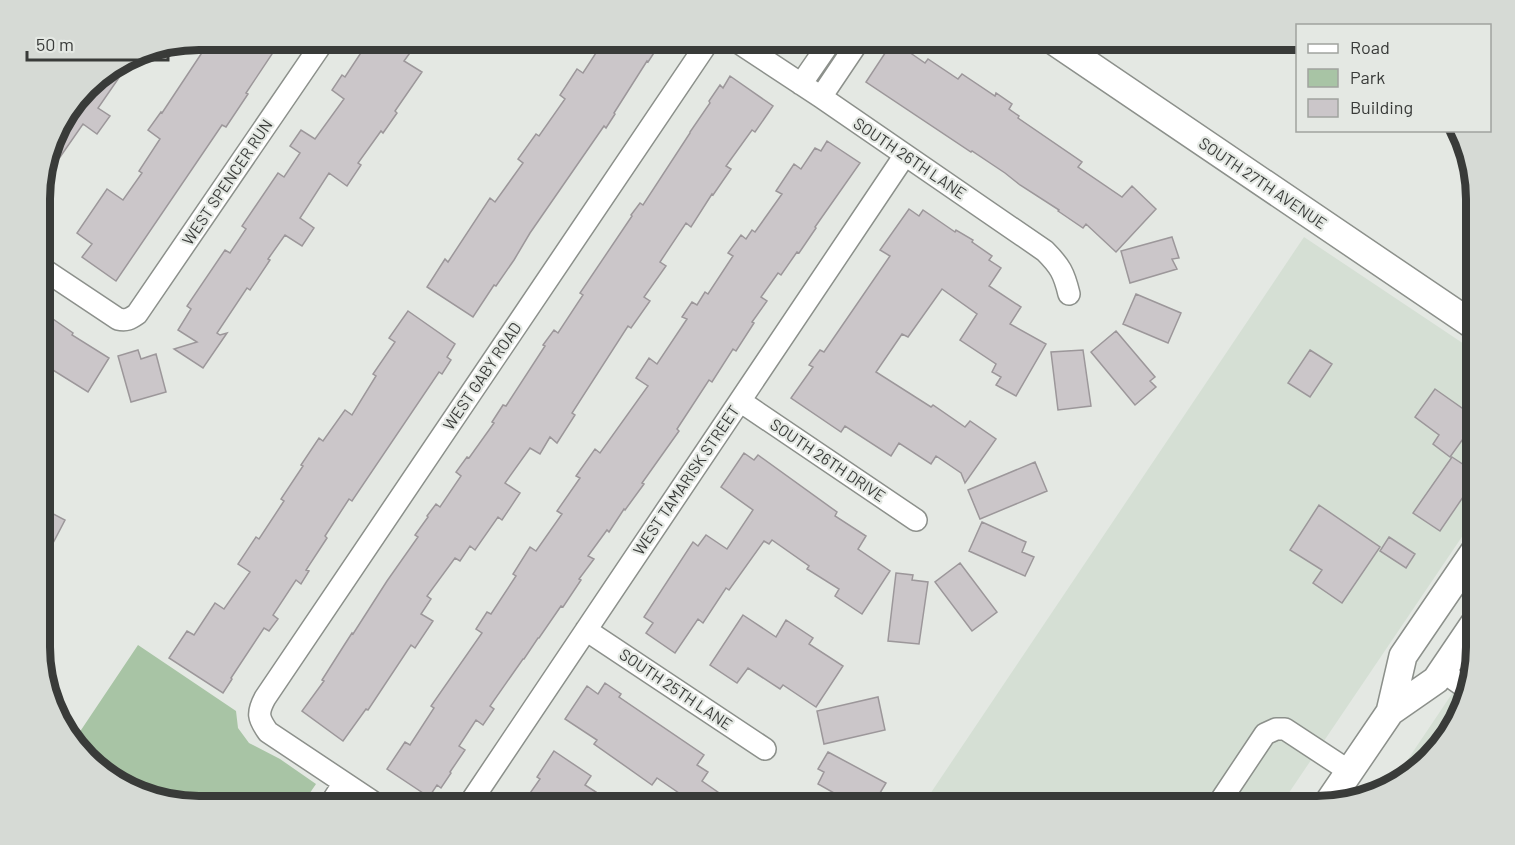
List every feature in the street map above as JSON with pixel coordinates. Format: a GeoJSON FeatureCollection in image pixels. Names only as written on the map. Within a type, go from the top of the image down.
{"type":"FeatureCollection","features":[{"type":"Feature","properties":{"kind":"main road","name":"SOUTH 27TH AVENUE"},"geometry":{"type":"LineString","coordinates":[[1067,50],[1466,320]]}},
{"type":"Feature","properties":{"kind":"main road"},"geometry":{"type":"LineString","coordinates":[[1390,712],[1403,656],[1466,564]]}},
{"type":"Feature","properties":{"kind":"main road"},"geometry":{"type":"LineString","coordinates":[[1334,794],[1390,712],[1436,680],[1466,636]]}},
{"type":"Feature","properties":{"kind":"street","name":"WEST SPENCER RUN"},"geometry":{"type":"LineString","coordinates":[[50,274],[118,320],[125,321],[137,314],[317,50]]}},
{"type":"Feature","properties":{"kind":"street","name":"WEST GABY ROAD"},"geometry":{"type":"LineString","coordinates":[[344,783],[268,732],[258,715],[260,706],[703,50]]}},
{"type":"Feature","properties":{"kind":"street","name":"SOUTH 26TH LANE"},"geometry":{"type":"LineString","coordinates":[[750,50],[1045,251],[1058,265],[1065,278],[1069,294]]}},
{"type":"Feature","properties":{"kind":"street"},"geometry":{"type":"LineString","coordinates":[[801,84],[824,50]]}},
{"type":"Feature","properties":{"kind":"street"},"geometry":{"type":"LineString","coordinates":[[821,97],[853,50]]}},
{"type":"Feature","properties":{"kind":"street","name":"WEST TAMARISK STREET"},"geometry":{"type":"LineString","coordinates":[[475,796],[905,155]]}},
{"type":"Feature","properties":{"kind":"street","name":"SOUTH 26TH DRIVE"},"geometry":{"type":"LineString","coordinates":[[740,401],[916,520]]}},
{"type":"Feature","properties":{"kind":"street","name":"SOUTH 25TH LANE"},"geometry":{"type":"LineString","coordinates":[[586,630],[765,749]]}},
{"type":"Feature","properties":{"kind":"street"},"geometry":{"type":"LineString","coordinates":[[1442,671],[1461,684]]}},
{"type":"Feature","properties":{"kind":"street"},"geometry":{"type":"LineString","coordinates":[[1224,795],[1265,734],[1276,729],[1285,729],[1349,771]]}},
{"type":"Feature","properties":{"kind":"street"},"geometry":{"type":"LineString","coordinates":[[336,796],[344,783],[364,796]]}},
{"type":"Feature","properties":{"kind":"shaded area"},"geometry":{"type":"Polygon","coordinates":[[[1304,237],[1466,345],[1466,531],[1287,795],[929,795],[1304,237]]]}},
{"type":"Feature","properties":{"kind":"shaded area"},"geometry":{"type":"Polygon","coordinates":[[[1462,679],[1458,694],[1440,729],[1428,745],[1403,767],[1462,679]]]}},
{"type":"Feature","properties":{"kind":"green space"},"geometry":{"type":"Polygon","coordinates":[[[138,645],[236,711],[238,728],[249,743],[280,759],[316,784],[308,796],[199,796],[170,793],[151,788],[116,770],[100,758],[79,734],[138,645]]]}},
{"type":"Feature","properties":{"kind":"building"},"geometry":{"type":"Polygon","coordinates":[[[204,50],[275,50],[226,127],[222,125],[116,281],[82,257],[92,244],[77,233],[107,189],[123,200],[142,173],[139,171],[160,139],[148,130],[204,50]]]}},
{"type":"Feature","properties":{"kind":"building"},"geometry":{"type":"Polygon","coordinates":[[[363,50],[412,50],[404,61],[422,72],[383,133],[381,131],[358,163],[361,165],[347,186],[329,173],[300,218],[314,228],[302,246],[285,235],[250,290],[247,288],[217,333],[220,335],[227,333],[203,368],[174,349],[197,342],[178,330],[191,309],[187,306],[225,250],[230,253],[246,229],[242,226],[278,173],[284,177],[300,153],[290,146],[301,130],[315,139],[344,99],[332,90],[342,75],[345,77],[363,50]]]}},
{"type":"Feature","properties":{"kind":"building"},"geometry":{"type":"Polygon","coordinates":[[[598,50],[656,50],[606,128],[604,126],[473,317],[427,287],[445,259],[448,262],[490,198],[495,202],[523,163],[518,159],[536,134],[539,136],[565,99],[560,95],[577,69],[583,73],[598,50]]]}},
{"type":"Feature","properties":{"kind":"building"},"geometry":{"type":"Polygon","coordinates":[[[887,50],[906,50],[925,63],[928,59],[958,79],[962,74],[995,96],[996,93],[1012,104],[1009,109],[1019,116],[1018,118],[1082,162],[1078,167],[1122,197],[1132,186],[1156,209],[1116,252],[1086,224],[1083,228],[1005,173],[866,82],[887,50]]]}},
{"type":"Feature","properties":{"kind":"building"},"geometry":{"type":"Polygon","coordinates":[[[124,70],[98,108],[110,116],[97,134],[83,124],[54,166],[69,124],[80,108],[100,87],[124,70]]]}},
{"type":"Feature","properties":{"kind":"building"},"geometry":{"type":"Polygon","coordinates":[[[730,76],[773,106],[755,132],[752,130],[726,166],[731,169],[691,227],[686,223],[660,262],[666,266],[644,297],[650,301],[631,328],[628,326],[572,413],[575,415],[557,443],[550,437],[540,454],[530,448],[505,483],[520,493],[502,520],[498,517],[475,550],[470,546],[460,561],[455,558],[427,596],[431,599],[421,614],[433,621],[415,648],[411,645],[368,710],[366,709],[343,741],[302,711],[418,537],[415,535],[427,516],[436,504],[440,507],[461,476],[456,472],[494,423],[492,422],[503,405],[506,406],[554,330],[558,333],[583,295],[580,293],[631,215],[640,203],[643,205],[710,103],[709,101],[720,85],[723,88],[730,76]]]}},
{"type":"Feature","properties":{"kind":"building"},"geometry":{"type":"Polygon","coordinates":[[[827,141],[860,163],[799,253],[797,252],[781,275],[778,273],[761,297],[767,301],[736,351],[733,349],[712,382],[709,380],[677,429],[679,431],[642,483],[644,484],[609,532],[607,530],[588,556],[594,559],[579,579],[581,580],[490,706],[494,709],[483,725],[476,720],[459,746],[465,750],[441,788],[437,785],[430,796],[427,796],[387,769],[405,742],[410,745],[434,708],[431,706],[482,633],[476,629],[487,612],[491,614],[516,576],[513,574],[530,547],[536,551],[562,514],[557,511],[580,478],[576,476],[595,449],[600,453],[648,386],[636,378],[649,358],[657,364],[687,319],[682,317],[692,302],[697,305],[705,292],[708,294],[733,256],[728,253],[741,235],[746,239],[752,230],[755,232],[782,194],[776,191],[794,164],[801,169],[815,148],[821,151],[827,141]]]}},
{"type":"Feature","properties":{"kind":"building"},"geometry":{"type":"Polygon","coordinates":[[[909,209],[919,216],[923,210],[955,232],[956,230],[973,240],[972,242],[992,256],[989,260],[1001,268],[989,286],[1021,307],[1010,324],[1046,344],[1016,396],[996,385],[1001,377],[992,372],[996,364],[960,340],[977,314],[942,289],[908,337],[902,334],[876,372],[931,407],[933,405],[965,427],[970,421],[996,439],[965,483],[961,473],[936,456],[931,464],[899,443],[891,456],[845,426],[841,432],[791,398],[813,367],[809,365],[820,350],[824,352],[890,256],[880,250],[909,209]]]}},
{"type":"Feature","properties":{"kind":"building"},"geometry":{"type":"Polygon","coordinates":[[[1172,237],[1179,258],[1172,259],[1177,269],[1130,283],[1121,251],[1172,237]]]}},
{"type":"Feature","properties":{"kind":"building"},"geometry":{"type":"Polygon","coordinates":[[[1136,294],[1181,313],[1168,343],[1123,324],[1136,294]]]}},
{"type":"Feature","properties":{"kind":"building"},"geometry":{"type":"Polygon","coordinates":[[[408,311],[455,344],[447,357],[451,360],[442,374],[439,372],[352,501],[349,499],[325,536],[327,538],[306,570],[309,571],[301,584],[296,580],[273,615],[278,619],[269,631],[264,628],[223,693],[169,658],[187,631],[194,635],[215,603],[224,609],[250,572],[238,564],[256,537],[259,539],[284,501],[281,499],[319,438],[323,441],[345,410],[352,415],[376,376],[373,374],[395,342],[389,338],[408,311]]]}},
{"type":"Feature","properties":{"kind":"building"},"geometry":{"type":"Polygon","coordinates":[[[50,317],[73,333],[72,335],[109,358],[88,392],[50,368],[50,317]]]}},
{"type":"Feature","properties":{"kind":"building"},"geometry":{"type":"Polygon","coordinates":[[[1116,331],[1155,377],[1150,381],[1156,387],[1135,405],[1091,352],[1116,331]]]}},
{"type":"Feature","properties":{"kind":"building"},"geometry":{"type":"Polygon","coordinates":[[[138,350],[141,359],[156,354],[166,392],[131,402],[118,356],[138,350]]]}},
{"type":"Feature","properties":{"kind":"building"},"geometry":{"type":"Polygon","coordinates":[[[1083,350],[1091,406],[1058,410],[1051,352],[1083,350]]]}},
{"type":"Feature","properties":{"kind":"building"},"geometry":{"type":"Polygon","coordinates":[[[1310,350],[1332,364],[1310,397],[1288,383],[1310,350]]]}},
{"type":"Feature","properties":{"kind":"building"},"geometry":{"type":"Polygon","coordinates":[[[1435,389],[1466,411],[1466,435],[1450,457],[1433,444],[1439,435],[1415,417],[1435,389]]]}},
{"type":"Feature","properties":{"kind":"building"},"geometry":{"type":"Polygon","coordinates":[[[744,453],[754,460],[758,455],[837,512],[835,516],[866,536],[858,549],[890,571],[862,614],[835,596],[839,589],[807,569],[809,566],[772,540],[769,544],[764,541],[729,590],[726,588],[703,623],[698,619],[675,653],[646,633],[653,623],[644,617],[693,542],[698,546],[706,535],[727,549],[753,510],[721,487],[744,453]]]}},
{"type":"Feature","properties":{"kind":"building"},"geometry":{"type":"Polygon","coordinates":[[[1452,457],[1466,466],[1466,493],[1440,531],[1413,513],[1452,457]]]}},
{"type":"Feature","properties":{"kind":"building"},"geometry":{"type":"Polygon","coordinates":[[[1035,462],[1047,491],[980,519],[968,490],[1035,462]]]}},
{"type":"Feature","properties":{"kind":"building"},"geometry":{"type":"Polygon","coordinates":[[[1319,505],[1380,547],[1342,603],[1313,583],[1322,570],[1290,550],[1319,505]]]}},
{"type":"Feature","properties":{"kind":"building"},"geometry":{"type":"Polygon","coordinates":[[[50,512],[65,520],[50,549],[50,512]]]}},
{"type":"Feature","properties":{"kind":"building"},"geometry":{"type":"Polygon","coordinates":[[[982,522],[1026,542],[1022,552],[1034,557],[1025,576],[969,551],[982,522]]]}},
{"type":"Feature","properties":{"kind":"building"},"geometry":{"type":"Polygon","coordinates":[[[1389,537],[1415,554],[1406,568],[1380,551],[1389,537]]]}},
{"type":"Feature","properties":{"kind":"building"},"geometry":{"type":"Polygon","coordinates":[[[960,563],[997,612],[972,631],[935,582],[960,563]]]}},
{"type":"Feature","properties":{"kind":"building"},"geometry":{"type":"Polygon","coordinates":[[[896,573],[913,575],[912,580],[928,582],[919,644],[888,641],[896,573]]]}},
{"type":"Feature","properties":{"kind":"building"},"geometry":{"type":"Polygon","coordinates":[[[743,615],[776,637],[786,620],[813,638],[809,644],[843,666],[816,707],[783,685],[780,689],[748,668],[737,683],[710,665],[743,615]]]}},
{"type":"Feature","properties":{"kind":"building"},"geometry":{"type":"Polygon","coordinates":[[[605,683],[621,694],[619,697],[704,755],[697,765],[708,772],[702,781],[723,796],[683,796],[657,778],[652,785],[594,744],[597,740],[565,719],[587,686],[598,694],[605,683]]]}},
{"type":"Feature","properties":{"kind":"building"},"geometry":{"type":"Polygon","coordinates":[[[878,697],[885,730],[824,744],[817,711],[878,697]]]}},
{"type":"Feature","properties":{"kind":"building"},"geometry":{"type":"Polygon","coordinates":[[[554,751],[591,776],[585,785],[596,792],[594,796],[528,796],[540,779],[537,777],[554,751]]]}},
{"type":"Feature","properties":{"kind":"building"},"geometry":{"type":"Polygon","coordinates":[[[828,752],[886,783],[879,795],[838,795],[818,784],[824,772],[818,769],[828,752]]]}}]}
